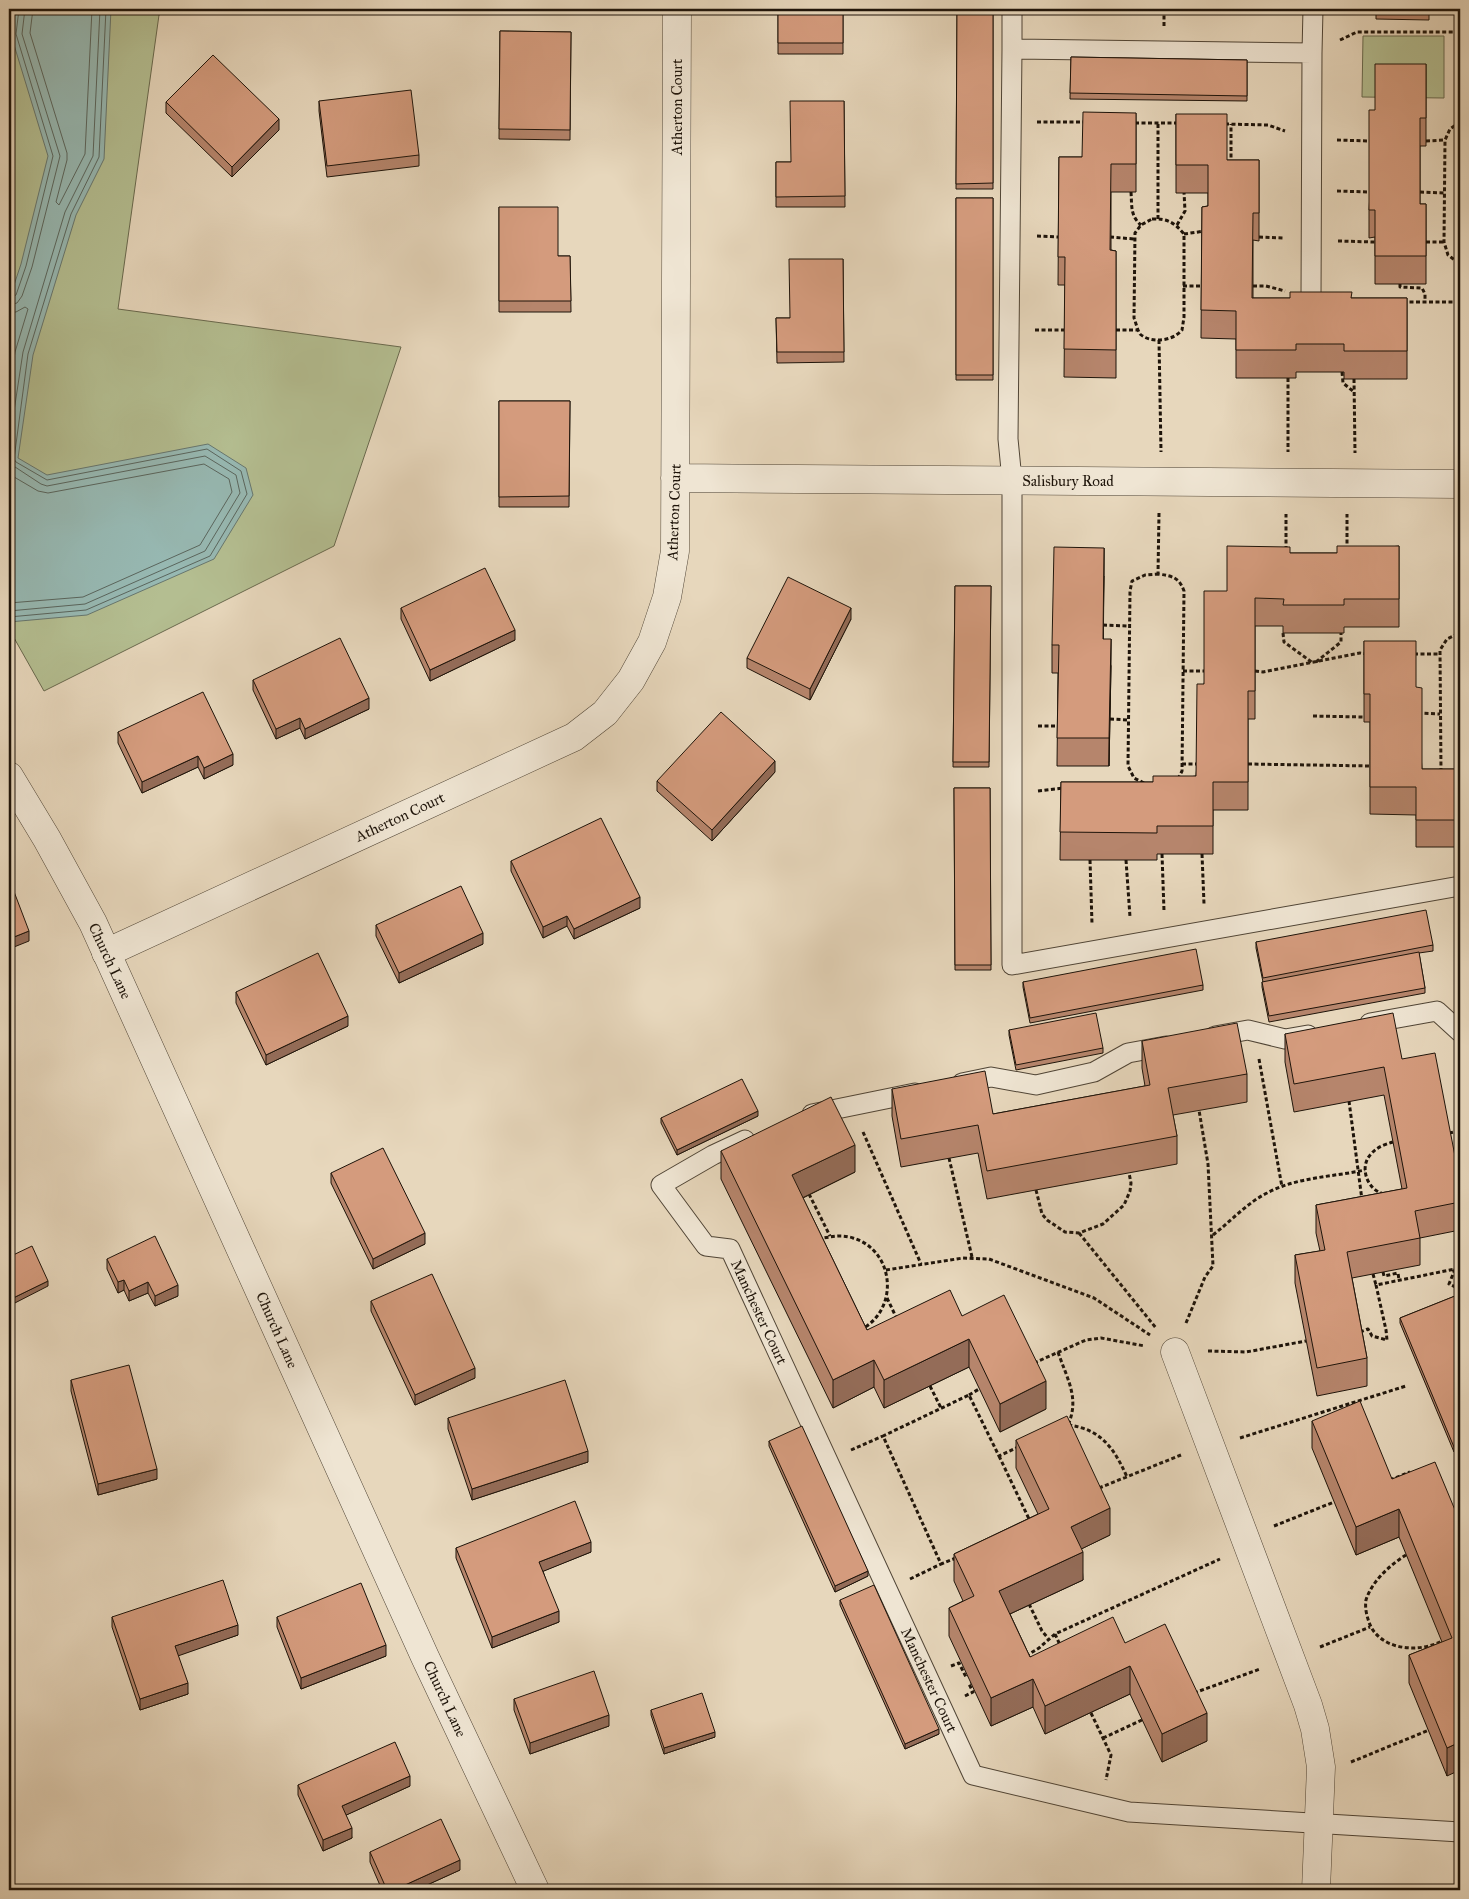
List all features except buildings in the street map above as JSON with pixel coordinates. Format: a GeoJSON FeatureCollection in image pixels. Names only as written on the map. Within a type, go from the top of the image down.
{"type":"FeatureCollection","features":[{"type":"Feature","properties":{"kind":"street","name":"Atherton Court"},"geometry":{"type":"LineString","coordinates":[[106,953],[574,737],[605,713],[631,680],[648,649],[667,598],[675,551],[677,9]]}},
{"type":"Feature","properties":{"kind":"street","name":"Salisbury Road"},"geometry":{"type":"LineString","coordinates":[[675,478],[1460,484]]}},
{"type":"Feature","properties":{"kind":"street","name":"Church Lane"},"geometry":{"type":"LineString","coordinates":[[9,776],[47,839],[93,923],[425,1657],[535,1890]]}},
{"type":"Feature","properties":{"kind":"street"},"geometry":{"type":"LineString","coordinates":[[1175,1352],[1291,1658],[1315,1729],[1321,1767],[1316,1890]]}},
{"type":"Feature","properties":{"kind":"lane"},"geometry":{"type":"LineString","coordinates":[[1012,9],[1008,439],[1012,480],[1012,966],[1460,886]]}},
{"type":"Feature","properties":{"kind":"lane"},"geometry":{"type":"LineString","coordinates":[[1311,299],[1313,9]]}},
{"type":"Feature","properties":{"kind":"lane"},"geometry":{"type":"LineString","coordinates":[[1012,49],[1312,53]]}},
{"type":"Feature","properties":{"kind":"lane"},"geometry":{"type":"LineString","coordinates":[[1353,1026],[1437,1011],[1460,1032]]}},
{"type":"Feature","properties":{"kind":"lane"},"geometry":{"type":"LineString","coordinates":[[797,1118],[992,1077],[1036,1085],[1094,1072],[1128,1053],[1248,1030],[1285,1039],[1326,1031]]}},
{"type":"Feature","properties":{"kind":"lane","name":"Manchester Court"},"geometry":{"type":"LineString","coordinates":[[757,1134],[713,1155],[661,1185],[706,1246],[730,1249],[973,1774],[1129,1812],[1460,1832]]}},
{"type":"Feature","properties":{"kind":"path"},"geometry":{"type":"LineString","coordinates":[[1312,53],[1357,32],[1460,32]]}},
{"type":"Feature","properties":{"kind":"path"},"geometry":{"type":"LineString","coordinates":[[1011,122],[1093,122]]}},
{"type":"Feature","properties":{"kind":"path"},"geometry":{"type":"LineString","coordinates":[[1460,122],[1450,129],[1445,140],[1446,192],[1444,242],[1448,255],[1460,264]]}},
{"type":"Feature","properties":{"kind":"path"},"geometry":{"type":"LineString","coordinates":[[1132,123],[1184,124]]}},
{"type":"Feature","properties":{"kind":"path"},"geometry":{"type":"LineString","coordinates":[[1158,123],[1158,219]]}},
{"type":"Feature","properties":{"kind":"path"},"geometry":{"type":"LineString","coordinates":[[1222,124],[1268,125],[1311,140]]}},
{"type":"Feature","properties":{"kind":"path"},"geometry":{"type":"LineString","coordinates":[[1230,171],[1231,124]]}},
{"type":"Feature","properties":{"kind":"path"},"geometry":{"type":"LineString","coordinates":[[1426,141],[1445,140]]}},
{"type":"Feature","properties":{"kind":"path"},"geometry":{"type":"LineString","coordinates":[[1132,192],[1132,213],[1135,220],[1141,225]]}},
{"type":"Feature","properties":{"kind":"path"},"geometry":{"type":"LineString","coordinates":[[1177,225],[1185,211],[1184,192]]}},
{"type":"Feature","properties":{"kind":"path"},"geometry":{"type":"LineString","coordinates":[[1420,192],[1446,192]]}},
{"type":"Feature","properties":{"kind":"path"},"geometry":{"type":"LineString","coordinates":[[1152,219],[1165,220],[1177,225],[1184,234],[1184,317],[1182,330],[1173,337],[1159,340],[1147,338],[1138,330],[1134,318],[1134,233],[1141,225],[1152,219]]}},
{"type":"Feature","properties":{"kind":"path"},"geometry":{"type":"LineString","coordinates":[[1184,234],[1208,230]]}},
{"type":"Feature","properties":{"kind":"path"},"geometry":{"type":"LineString","coordinates":[[1110,237],[1134,239]]}},
{"type":"Feature","properties":{"kind":"path"},"geometry":{"type":"LineString","coordinates":[[1311,240],[1375,242]]}},
{"type":"Feature","properties":{"kind":"path"},"geometry":{"type":"LineString","coordinates":[[1426,242],[1444,242]]}},
{"type":"Feature","properties":{"kind":"path"},"geometry":{"type":"LineString","coordinates":[[1400,284],[1400,287],[1422,288],[1425,294],[1425,303]]}},
{"type":"Feature","properties":{"kind":"path"},"geometry":{"type":"LineString","coordinates":[[1183,286],[1201,286]]}},
{"type":"Feature","properties":{"kind":"path"},"geometry":{"type":"LineString","coordinates":[[1396,302],[1460,302]]}},
{"type":"Feature","properties":{"kind":"path"},"geometry":{"type":"LineString","coordinates":[[1116,330],[1138,330]]}},
{"type":"Feature","properties":{"kind":"path"},"geometry":{"type":"LineString","coordinates":[[1158,574],[1161,482],[1159,340]]}},
{"type":"Feature","properties":{"kind":"path"},"geometry":{"type":"LineString","coordinates":[[1342,372],[1343,383],[1354,393]]}},
{"type":"Feature","properties":{"kind":"path"},"geometry":{"type":"LineString","coordinates":[[1286,557],[1288,378]]}},
{"type":"Feature","properties":{"kind":"path"},"geometry":{"type":"LineString","coordinates":[[1346,557],[1347,508],[1356,449],[1354,379]]}},
{"type":"Feature","properties":{"kind":"path"},"geometry":{"type":"LineString","coordinates":[[1140,782],[1134,778],[1128,766],[1130,591],[1132,581],[1145,575],[1158,574],[1176,578],[1181,582],[1184,591],[1182,771],[1176,781]]}},
{"type":"Feature","properties":{"kind":"path"},"geometry":{"type":"LineString","coordinates":[[1103,625],[1130,626]]}},
{"type":"Feature","properties":{"kind":"path"},"geometry":{"type":"LineString","coordinates":[[1284,633],[1284,642],[1313,664]]}},
{"type":"Feature","properties":{"kind":"path"},"geometry":{"type":"LineString","coordinates":[[1313,664],[1341,642],[1341,633]]}},
{"type":"Feature","properties":{"kind":"path"},"geometry":{"type":"LineString","coordinates":[[1446,777],[1440,770],[1440,654],[1442,645],[1447,639],[1460,633]]}},
{"type":"Feature","properties":{"kind":"path"},"geometry":{"type":"LineString","coordinates":[[1255,671],[1263,672],[1313,664],[1360,653],[1370,654]]}},
{"type":"Feature","properties":{"kind":"path"},"geometry":{"type":"LineString","coordinates":[[1410,654],[1440,654]]}},
{"type":"Feature","properties":{"kind":"path"},"geometry":{"type":"LineString","coordinates":[[1183,671],[1204,671]]}},
{"type":"Feature","properties":{"kind":"path"},"geometry":{"type":"LineString","coordinates":[[1416,713],[1440,714]]}},
{"type":"Feature","properties":{"kind":"path"},"geometry":{"type":"LineString","coordinates":[[1313,716],[1364,717]]}},
{"type":"Feature","properties":{"kind":"path"},"geometry":{"type":"LineString","coordinates":[[1110,720],[1128,720]]}},
{"type":"Feature","properties":{"kind":"path"},"geometry":{"type":"LineString","coordinates":[[1182,764],[1196,764]]}},
{"type":"Feature","properties":{"kind":"path"},"geometry":{"type":"LineString","coordinates":[[1248,764],[1371,766]]}},
{"type":"Feature","properties":{"kind":"path"},"geometry":{"type":"LineString","coordinates":[[1130,782],[1149,784]]}},
{"type":"Feature","properties":{"kind":"path"},"geometry":{"type":"LineString","coordinates":[[1012,792],[1065,788]]}},
{"type":"Feature","properties":{"kind":"path"},"geometry":{"type":"LineString","coordinates":[[1162,854],[1166,938]]}},
{"type":"Feature","properties":{"kind":"path"},"geometry":{"type":"LineString","coordinates":[[1202,854],[1205,931]]}},
{"type":"Feature","properties":{"kind":"path"},"geometry":{"type":"LineString","coordinates":[[1090,860],[1092,951]]}},
{"type":"Feature","properties":{"kind":"path"},"geometry":{"type":"LineString","coordinates":[[1126,860],[1131,945]]}},
{"type":"Feature","properties":{"kind":"path"},"geometry":{"type":"LineString","coordinates":[[1460,912],[1460,974]]}},
{"type":"Feature","properties":{"kind":"path"},"geometry":{"type":"LineString","coordinates":[[1248,1030],[1257,1048],[1282,1186]]}},
{"type":"Feature","properties":{"kind":"path"},"geometry":{"type":"LineString","coordinates":[[1349,1101],[1362,1206]]}},
{"type":"Feature","properties":{"kind":"path"},"geometry":{"type":"LineString","coordinates":[[852,1106],[921,1264]]}},
{"type":"Feature","properties":{"kind":"path"},"geometry":{"type":"LineString","coordinates":[[1175,1352],[1205,1277],[1212,1266],[1208,1164],[1199,1110]]}},
{"type":"Feature","properties":{"kind":"path"},"geometry":{"type":"LineString","coordinates":[[1446,1134],[1460,1131]]}},
{"type":"Feature","properties":{"kind":"path"},"geometry":{"type":"LineString","coordinates":[[1386,1194],[1380,1193],[1370,1184],[1364,1170],[1365,1162],[1372,1151],[1393,1142]]}},
{"type":"Feature","properties":{"kind":"path"},"geometry":{"type":"LineString","coordinates":[[949,1158],[972,1257]]}},
{"type":"Feature","properties":{"kind":"path"},"geometry":{"type":"LineString","coordinates":[[1212,1235],[1256,1200],[1282,1186],[1364,1170]]}},
{"type":"Feature","properties":{"kind":"path"},"geometry":{"type":"LineString","coordinates":[[1036,1190],[1042,1214],[1047,1220],[1065,1232],[1079,1233],[1103,1224],[1124,1205],[1130,1191],[1129,1173]]}},
{"type":"Feature","properties":{"kind":"path"},"geometry":{"type":"LineString","coordinates":[[809,1194],[830,1237]]}},
{"type":"Feature","properties":{"kind":"path"},"geometry":{"type":"LineString","coordinates":[[1079,1233],[1175,1352]]}},
{"type":"Feature","properties":{"kind":"path"},"geometry":{"type":"LineString","coordinates":[[811,1242],[830,1237],[845,1236],[860,1240],[870,1248],[884,1265],[888,1285],[886,1297],[873,1322],[859,1330]]}},
{"type":"Feature","properties":{"kind":"path"},"geometry":{"type":"LineString","coordinates":[[886,1270],[972,1257],[989,1259],[1094,1298],[1175,1352]]}},
{"type":"Feature","properties":{"kind":"path"},"geometry":{"type":"LineString","coordinates":[[1460,1257],[1449,1284],[1460,1289]]}},
{"type":"Feature","properties":{"kind":"path"},"geometry":{"type":"LineString","coordinates":[[1376,1285],[1455,1269]]}},
{"type":"Feature","properties":{"kind":"path"},"geometry":{"type":"LineString","coordinates":[[1383,1272],[1384,1276],[1398,1273],[1399,1280]]}},
{"type":"Feature","properties":{"kind":"path"},"geometry":{"type":"LineString","coordinates":[[1357,1332],[1368,1330],[1372,1336],[1387,1340],[1373,1274]]}},
{"type":"Feature","properties":{"kind":"path"},"geometry":{"type":"LineString","coordinates":[[886,1297],[899,1322]]}},
{"type":"Feature","properties":{"kind":"path"},"geometry":{"type":"LineString","coordinates":[[1025,1367],[1086,1340],[1101,1338],[1175,1352],[1246,1352],[1306,1341]]}},
{"type":"Feature","properties":{"kind":"path"},"geometry":{"type":"LineString","coordinates":[[1058,1352],[1074,1397],[1074,1410],[1068,1425]]}},
{"type":"Feature","properties":{"kind":"path"},"geometry":{"type":"LineString","coordinates":[[930,1386],[940,1408]]}},
{"type":"Feature","properties":{"kind":"path"},"geometry":{"type":"LineString","coordinates":[[1097,1489],[1180,1455],[1406,1386]]}},
{"type":"Feature","properties":{"kind":"path"},"geometry":{"type":"LineString","coordinates":[[828,1461],[979,1389]]}},
{"type":"Feature","properties":{"kind":"path"},"geometry":{"type":"LineString","coordinates":[[969,1395],[1032,1523]]}},
{"type":"Feature","properties":{"kind":"path"},"geometry":{"type":"LineString","coordinates":[[1059,1429],[1068,1425],[1084,1427],[1097,1435],[1116,1454],[1127,1477]]}},
{"type":"Feature","properties":{"kind":"path"},"geometry":{"type":"LineString","coordinates":[[883,1436],[941,1564]]}},
{"type":"Feature","properties":{"kind":"path"},"geometry":{"type":"LineString","coordinates":[[999,1456],[1025,1444]]}},
{"type":"Feature","properties":{"kind":"path"},"geometry":{"type":"LineString","coordinates":[[1383,1482],[1412,1471]]}},
{"type":"Feature","properties":{"kind":"path"},"geometry":{"type":"LineString","coordinates":[[1387,1472],[1391,1480]]}},
{"type":"Feature","properties":{"kind":"path"},"geometry":{"type":"LineString","coordinates":[[1024,1657],[1039,1648],[1048,1638],[1055,1634],[1211,1562],[1247,1542],[1334,1502]]}},
{"type":"Feature","properties":{"kind":"path"},"geometry":{"type":"LineString","coordinates":[[1024,1527],[1036,1521]]}},
{"type":"Feature","properties":{"kind":"path"},"geometry":{"type":"LineString","coordinates":[[1406,1555],[1382,1575],[1370,1592],[1366,1600],[1370,1626],[1381,1638],[1402,1648],[1433,1646],[1442,1641]]}},
{"type":"Feature","properties":{"kind":"path"},"geometry":{"type":"LineString","coordinates":[[888,1589],[957,1557],[960,1563]]}},
{"type":"Feature","properties":{"kind":"path"},"geometry":{"type":"LineString","coordinates":[[1029,1604],[1042,1631],[1048,1638]]}},
{"type":"Feature","properties":{"kind":"path"},"geometry":{"type":"LineString","coordinates":[[1186,1696],[1291,1658],[1370,1626]]}},
{"type":"Feature","properties":{"kind":"path"},"geometry":{"type":"LineString","coordinates":[[1055,1634],[1062,1650]]}},
{"type":"Feature","properties":{"kind":"path"},"geometry":{"type":"LineString","coordinates":[[1091,1713],[1111,1756],[1101,1805]]}},
{"type":"Feature","properties":{"kind":"path"},"geometry":{"type":"LineString","coordinates":[[1103,1738],[1142,1720]]}},
{"type":"Feature","properties":{"kind":"path"},"geometry":{"type":"LineString","coordinates":[[1321,1767],[1356,1760],[1429,1730]]}},
{"type":"Feature","properties":{"kind":"green space"},"geometry":{"type":"Polygon","coordinates":[[[9,9],[170,9],[159,15],[118,309],[401,347],[334,546],[44,691],[9,629],[9,9]]]}},
{"type":"Feature","properties":{"kind":"green space"},"geometry":{"type":"Polygon","coordinates":[[[1363,36],[1444,36],[1444,98],[1362,97],[1363,36]]]}},
{"type":"Feature","properties":{"kind":"water"},"geometry":{"type":"Polygon","coordinates":[[[14,9],[111,9],[104,159],[76,215],[33,355],[18,458],[47,475],[208,444],[246,468],[253,495],[214,559],[87,615],[9,622],[9,300],[21,264],[48,156],[11,35],[14,9]]]}}]}
